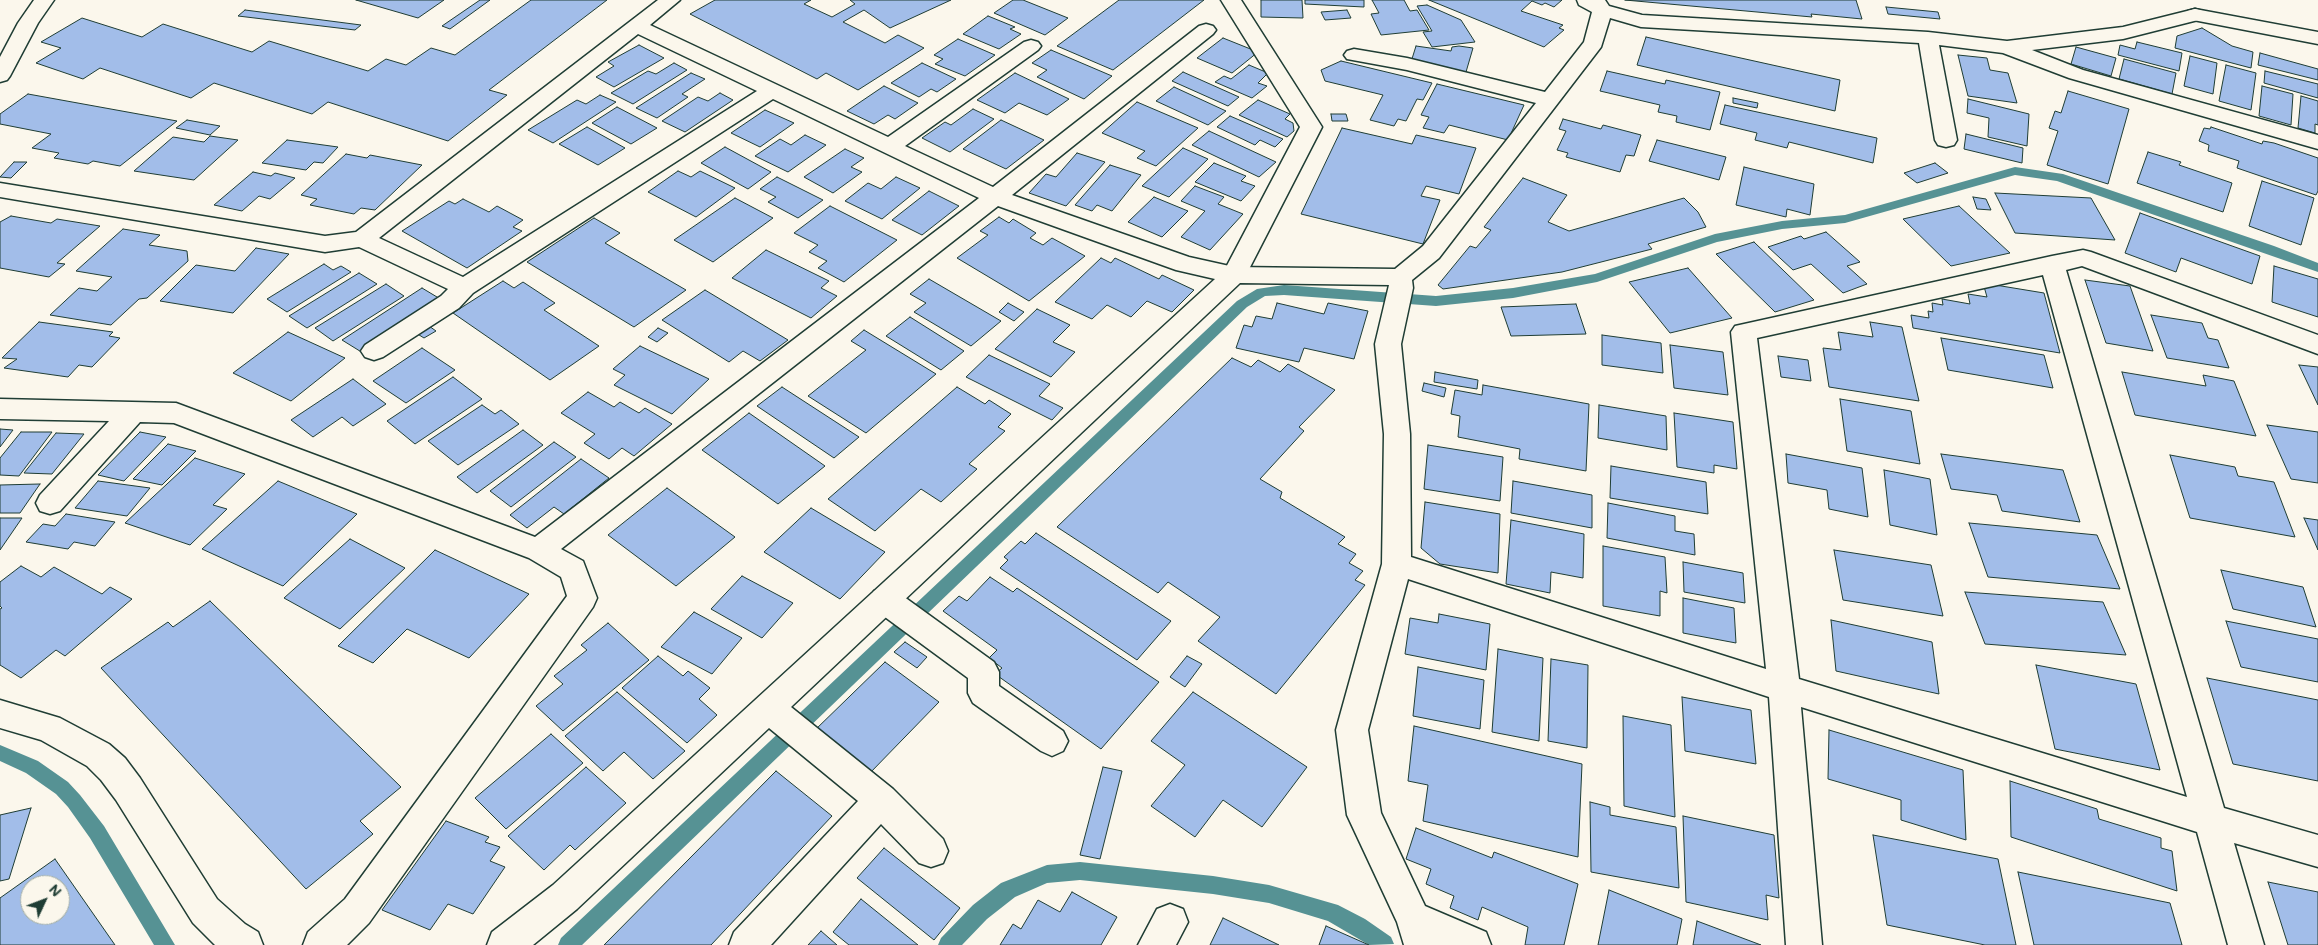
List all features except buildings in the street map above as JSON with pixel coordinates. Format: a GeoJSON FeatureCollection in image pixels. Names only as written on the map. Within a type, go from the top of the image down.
{"type":"FeatureCollection","features":[{"type":"Feature","properties":{"kind":"street"},"geometry":{"type":"LineString","coordinates":[[0,76],[28,23],[44,0]]}},
{"type":"Feature","properties":{"kind":"street"},"geometry":{"type":"LineString","coordinates":[[0,190],[325,244],[362,239],[670,0]]}},
{"type":"Feature","properties":{"kind":"street"},"geometry":{"type":"LineString","coordinates":[[505,945],[565,897],[775,714],[892,605],[1234,275],[1311,127],[1231,0]]}},
{"type":"Feature","properties":{"kind":"street"},"geometry":{"type":"LineString","coordinates":[[1473,945],[1418,932],[1364,815],[1352,730],[1397,564],[1397,434],[1388,344],[1399,293],[1594,43],[1594,3],[1641,21],[1928,38],[2006,46],[2123,33],[2196,16],[2318,38]]}},
{"type":"Feature","properties":{"kind":"street"},"geometry":{"type":"LineString","coordinates":[[0,30],[28,23]]}},
{"type":"Feature","properties":{"kind":"street"},"geometry":{"type":"LineString","coordinates":[[637,26],[995,197],[1184,264],[1234,275],[1399,293]]}},
{"type":"Feature","properties":{"kind":"street"},"geometry":{"type":"LineString","coordinates":[[539,550],[995,197],[1206,30]]}},
{"type":"Feature","properties":{"kind":"street"},"geometry":{"type":"LineString","coordinates":[[1928,38],[1946,140]]}},
{"type":"Feature","properties":{"kind":"street"},"geometry":{"type":"LineString","coordinates":[[890,147],[1031,46]]}},
{"type":"Feature","properties":{"kind":"street"},"geometry":{"type":"LineString","coordinates":[[2006,46],[2076,74],[2318,142]]}},
{"type":"Feature","properties":{"kind":"street"},"geometry":{"type":"LineString","coordinates":[[1354,55],[1407,64],[1550,100]]}},
{"type":"Feature","properties":{"kind":"street"},"geometry":{"type":"LineString","coordinates":[[374,351],[450,302],[464,288],[772,91]]}},
{"type":"Feature","properties":{"kind":"street"},"geometry":{"type":"LineString","coordinates":[[362,239],[464,288]]}},
{"type":"Feature","properties":{"kind":"street"},"geometry":{"type":"LineString","coordinates":[[1804,945],[1784,688],[1744,332],[2083,258],[2318,345]]}},
{"type":"Feature","properties":{"kind":"street"},"geometry":{"type":"LineString","coordinates":[[2052,264],[2246,945]]}},
{"type":"Feature","properties":{"kind":"street"},"geometry":{"type":"LineString","coordinates":[[0,410],[176,413],[539,550],[573,570],[582,598],[357,911],[321,945]]}},
{"type":"Feature","properties":{"kind":"street"},"geometry":{"type":"LineString","coordinates":[[50,503],[133,412]]}},
{"type":"Feature","properties":{"kind":"street"},"geometry":{"type":"LineString","coordinates":[[1397,564],[1784,688],[2210,820],[2318,851]]}},
{"type":"Feature","properties":{"kind":"street"},"geometry":{"type":"LineString","coordinates":[[892,605],[983,672],[984,693],[1052,741]]}},
{"type":"Feature","properties":{"kind":"street"},"geometry":{"type":"LineString","coordinates":[[0,714],[49,728],[98,755],[113,769],[205,911],[232,937],[245,945]]}},
{"type":"Feature","properties":{"kind":"street"},"geometry":{"type":"LineString","coordinates":[[775,714],[882,800],[931,851]]}},
{"type":"Feature","properties":{"kind":"street"},"geometry":{"type":"LineString","coordinates":[[747,945],[882,800]]}},
{"type":"Feature","properties":{"kind":"waterway"},"geometry":{"type":"LineString","coordinates":[[568,945],[1242,304],[1262,292],[1284,290],[1436,301],[1513,293],[1597,278],[1715,238],[1782,225],[1845,219],[2015,171],[2059,177],[2269,249],[2318,268]]}},
{"type":"Feature","properties":{"kind":"waterway"},"geometry":{"type":"LineString","coordinates":[[0,753],[32,767],[62,788],[74,801],[97,832],[121,875],[165,945]]}},
{"type":"Feature","properties":{"kind":"waterway"},"geometry":{"type":"LineString","coordinates":[[948,945],[980,912],[1008,890],[1047,874],[1080,871],[1213,885],[1269,894],[1331,912],[1358,926],[1384,944]]}}]}
